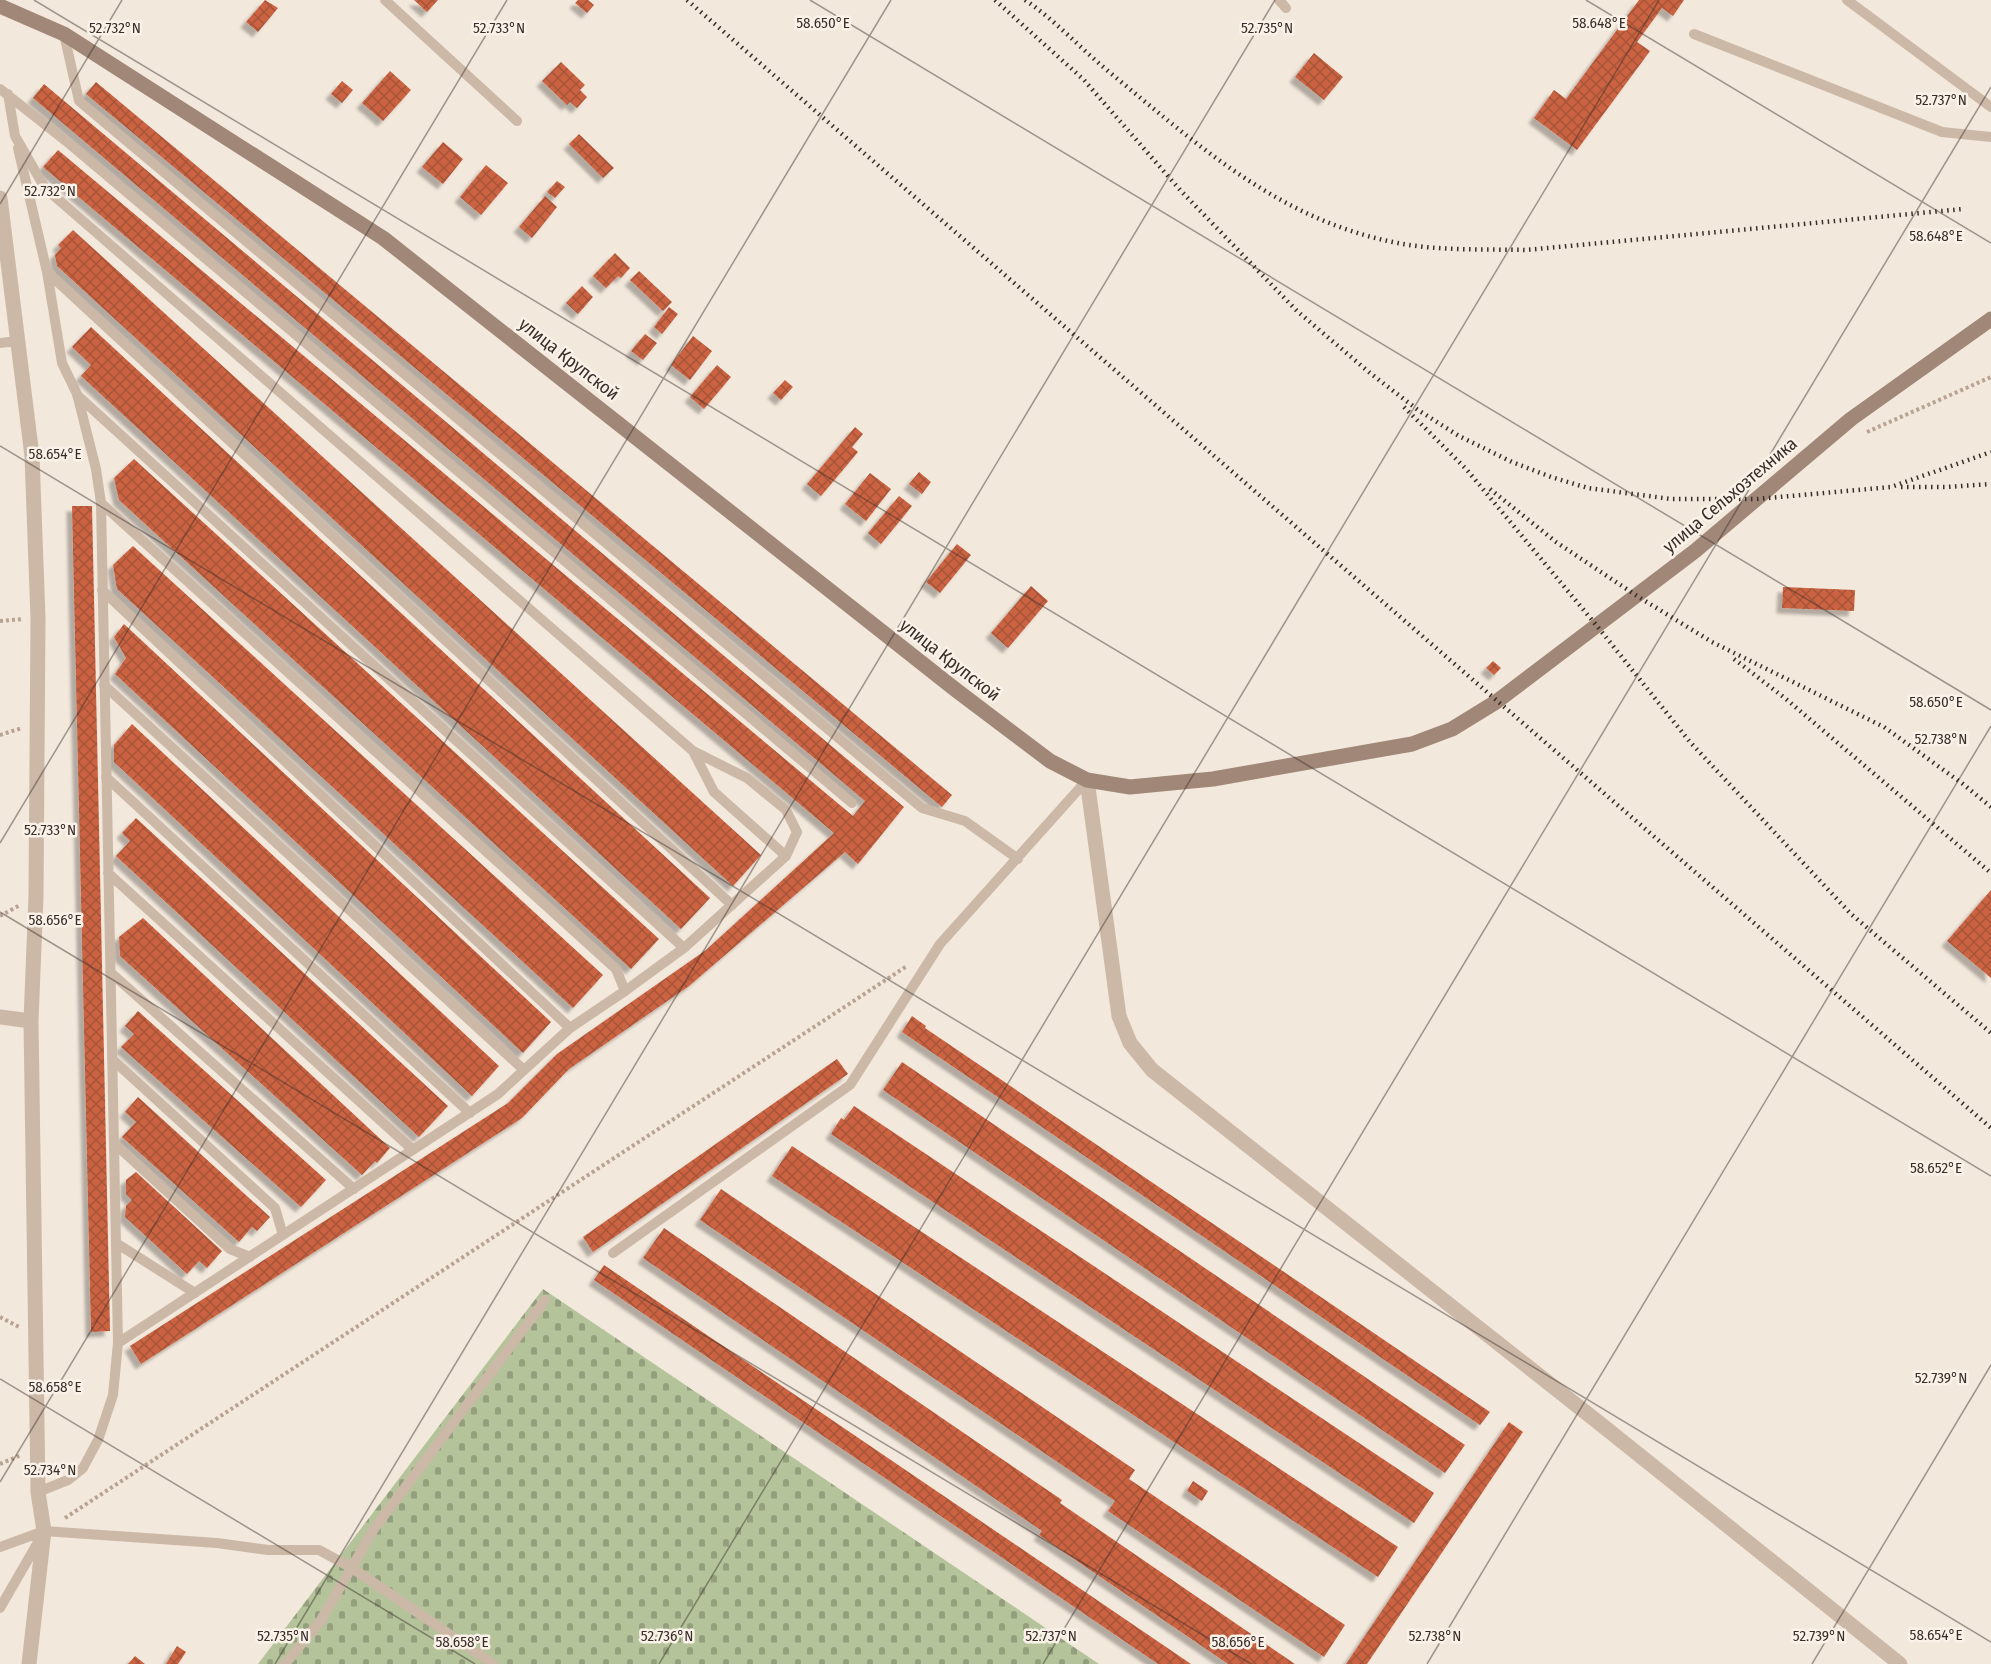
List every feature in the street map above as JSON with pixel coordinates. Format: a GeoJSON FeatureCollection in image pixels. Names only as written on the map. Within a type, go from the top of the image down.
{"type":"FeatureCollection","features":[{"type":"Feature","properties":{"kind":"main road","name":"улица Крупской"},"geometry":{"type":"LineString","coordinates":[[0,6],[64,34],[383,237],[966,697],[1050,761],[1087,780],[1130,787],[1213,780],[1412,744],[1452,729],[1496,702]]}},
{"type":"Feature","properties":{"kind":"main road","name":"улица Сельхозтехника"},"geometry":{"type":"LineString","coordinates":[[1496,702],[1695,551],[1851,419],[1991,319]]}},
{"type":"Feature","properties":{"kind":"street"},"geometry":{"type":"LineString","coordinates":[[0,198],[32,456],[38,618],[36,896],[31,1021],[38,1492],[44,1531],[29,1664]]}},
{"type":"Feature","properties":{"kind":"street"},"geometry":{"type":"LineString","coordinates":[[1087,780],[1119,1016],[1130,1043],[1152,1070],[1900,1664]]}},
{"type":"Feature","properties":{"kind":"street"},"geometry":{"type":"LineString","coordinates":[[0,1017],[31,1021]]}},
{"type":"Feature","properties":{"kind":"lane"},"geometry":{"type":"LineString","coordinates":[[385,0],[517,121]]}},
{"type":"Feature","properties":{"kind":"lane"},"geometry":{"type":"LineString","coordinates":[[1846,0],[1991,107]]}},
{"type":"Feature","properties":{"kind":"lane"},"geometry":{"type":"LineString","coordinates":[[64,34],[79,101],[922,808],[965,821],[1018,859]]}},
{"type":"Feature","properties":{"kind":"lane"},"geometry":{"type":"LineString","coordinates":[[1694,34],[1942,132],[1991,137]]}},
{"type":"Feature","properties":{"kind":"lane"},"geometry":{"type":"LineString","coordinates":[[4,92],[47,272],[62,363],[77,394],[96,469],[101,502],[118,1343],[113,1395],[98,1440],[83,1468],[68,1480],[38,1492]]}},
{"type":"Feature","properties":{"kind":"lane"},"geometry":{"type":"LineString","coordinates":[[4,92],[852,803]]}},
{"type":"Feature","properties":{"kind":"lane"},"geometry":{"type":"LineString","coordinates":[[15,136],[45,188],[693,751],[747,778],[786,810],[797,832],[786,856],[684,948],[570,1028],[498,1094],[118,1343]]}},
{"type":"Feature","properties":{"kind":"lane"},"geometry":{"type":"LineString","coordinates":[[47,272],[732,905]]}},
{"type":"Feature","properties":{"kind":"lane"},"geometry":{"type":"LineString","coordinates":[[0,344],[18,341]]}},
{"type":"Feature","properties":{"kind":"lane"},"geometry":{"type":"LineString","coordinates":[[77,394],[684,948]]}},
{"type":"Feature","properties":{"kind":"lane"},"geometry":{"type":"LineString","coordinates":[[101,502],[615,969],[625,991]]}},
{"type":"Feature","properties":{"kind":"lane"},"geometry":{"type":"LineString","coordinates":[[102,590],[570,1028]]}},
{"type":"Feature","properties":{"kind":"lane"},"geometry":{"type":"LineString","coordinates":[[104,684],[524,1070]]}},
{"type":"Feature","properties":{"kind":"lane"},"geometry":{"type":"LineString","coordinates":[[693,751],[714,792],[786,856]]}},
{"type":"Feature","properties":{"kind":"lane"},"geometry":{"type":"LineString","coordinates":[[106,777],[470,1113]]}},
{"type":"Feature","properties":{"kind":"lane"},"geometry":{"type":"LineString","coordinates":[[613,1253],[850,1085],[940,944],[1087,780]]}},
{"type":"Feature","properties":{"kind":"lane"},"geometry":{"type":"LineString","coordinates":[[108,873],[413,1150]]}},
{"type":"Feature","properties":{"kind":"lane"},"geometry":{"type":"LineString","coordinates":[[110,972],[354,1189]]}},
{"type":"Feature","properties":{"kind":"lane"},"geometry":{"type":"LineString","coordinates":[[112,1059],[275,1208],[283,1235]]}},
{"type":"Feature","properties":{"kind":"lane"},"geometry":{"type":"LineString","coordinates":[[114,1143],[230,1249],[250,1257]]}},
{"type":"Feature","properties":{"kind":"lane"},"geometry":{"type":"LineString","coordinates":[[116,1243],[195,1293]]}},
{"type":"Feature","properties":{"kind":"lane"},"geometry":{"type":"LineString","coordinates":[[285,1664],[321,1620],[374,1529],[545,1300]]}},
{"type":"Feature","properties":{"kind":"lane"},"geometry":{"type":"LineString","coordinates":[[0,1547],[44,1531],[217,1543],[268,1550],[319,1550],[352,1568],[492,1664]]}},
{"type":"Feature","properties":{"kind":"lane"},"geometry":{"type":"LineString","coordinates":[[0,1608],[44,1531]]}},
{"type":"Feature","properties":{"kind":"path"},"geometry":{"type":"LineString","coordinates":[[1867,432],[1991,377]]}},
{"type":"Feature","properties":{"kind":"path"},"geometry":{"type":"LineString","coordinates":[[44,1531],[910,964]]}},
{"type":"Feature","properties":{"kind":"green space"},"geometry":{"type":"Polygon","coordinates":[[[543,1289],[1099,1664],[258,1664],[543,1289]]]}},
{"type":"Feature","properties":{"kind":"building"},"geometry":{"type":"Polygon","coordinates":[[[265,0],[278,8],[258,32],[246,22],[265,0]]]}},
{"type":"Feature","properties":{"kind":"building"},"geometry":{"type":"Polygon","coordinates":[[[414,0],[438,0],[427,12],[414,0]]]}},
{"type":"Feature","properties":{"kind":"building"},"geometry":{"type":"Polygon","coordinates":[[[578,0],[588,0],[594,5],[587,13],[575,3],[578,0]]]}},
{"type":"Feature","properties":{"kind":"building"},"geometry":{"type":"Polygon","coordinates":[[[1639,0],[1684,0],[1673,16],[1662,8],[1637,42],[1650,51],[1577,150],[1534,118],[1554,90],[1566,99],[1639,0]]]}},
{"type":"Feature","properties":{"kind":"building"},"geometry":{"type":"Polygon","coordinates":[[[1314,53],[1343,77],[1324,100],[1295,77],[1314,53]]]}},
{"type":"Feature","properties":{"kind":"building"},"geometry":{"type":"Polygon","coordinates":[[[561,62],[585,85],[580,90],[587,97],[577,108],[570,102],[567,105],[542,81],[561,62]]]}},
{"type":"Feature","properties":{"kind":"building"},"geometry":{"type":"Polygon","coordinates":[[[390,71],[411,90],[383,121],[362,103],[390,71]]]}},
{"type":"Feature","properties":{"kind":"building"},"geometry":{"type":"Polygon","coordinates":[[[342,81],[353,90],[342,103],[331,94],[342,81]]]}},
{"type":"Feature","properties":{"kind":"building"},"geometry":{"type":"Polygon","coordinates":[[[96,82],[952,795],[942,807],[86,94],[96,82]]]}},
{"type":"Feature","properties":{"kind":"building"},"geometry":{"type":"Polygon","coordinates":[[[44,84],[904,807],[858,864],[845,852],[689,986],[569,1069],[522,1118],[141,1364],[130,1346],[508,1103],[557,1054],[706,950],[834,833],[43,167],[58,150],[853,816],[865,801],[33,98],[44,84]]]}},
{"type":"Feature","properties":{"kind":"building"},"geometry":{"type":"Polygon","coordinates":[[[579,134],[614,168],[603,178],[569,144],[579,134]]]}},
{"type":"Feature","properties":{"kind":"building"},"geometry":{"type":"Polygon","coordinates":[[[443,142],[463,159],[443,184],[422,167],[443,142]]]}},
{"type":"Feature","properties":{"kind":"building"},"geometry":{"type":"Polygon","coordinates":[[[486,165],[508,183],[481,215],[460,197],[486,165]]]}},
{"type":"Feature","properties":{"kind":"building"},"geometry":{"type":"Polygon","coordinates":[[[557,181],[565,187],[555,198],[547,192],[557,181]]]}},
{"type":"Feature","properties":{"kind":"building"},"geometry":{"type":"Polygon","coordinates":[[[545,196],[557,207],[532,238],[519,227],[545,196]]]}},
{"type":"Feature","properties":{"kind":"building"},"geometry":{"type":"Polygon","coordinates":[[[73,230],[761,855],[733,886],[57,266],[55,255],[61,248],[58,245],[73,230]]]}},
{"type":"Feature","properties":{"kind":"building"},"geometry":{"type":"Polygon","coordinates":[[[615,253],[630,268],[621,278],[618,276],[606,288],[593,276],[615,253]]]}},
{"type":"Feature","properties":{"kind":"building"},"geometry":{"type":"Polygon","coordinates":[[[639,271],[672,302],[663,311],[630,280],[639,271]]]}},
{"type":"Feature","properties":{"kind":"building"},"geometry":{"type":"Polygon","coordinates":[[[582,286],[593,297],[578,314],[566,303],[582,286]]]}},
{"type":"Feature","properties":{"kind":"building"},"geometry":{"type":"Polygon","coordinates":[[[669,307],[678,314],[662,334],[654,327],[669,307]]]}},
{"type":"Feature","properties":{"kind":"building"},"geometry":{"type":"Polygon","coordinates":[[[91,327],[710,898],[681,929],[81,376],[91,365],[72,347],[91,327]]]}},
{"type":"Feature","properties":{"kind":"building"},"geometry":{"type":"Polygon","coordinates":[[[645,334],[657,343],[643,360],[631,351],[645,334]]]}},
{"type":"Feature","properties":{"kind":"building"},"geometry":{"type":"Polygon","coordinates":[[[693,336],[712,351],[690,380],[671,365],[693,336]]]}},
{"type":"Feature","properties":{"kind":"building"},"geometry":{"type":"Polygon","coordinates":[[[717,365],[731,377],[704,409],[690,397],[717,365]]]}},
{"type":"Feature","properties":{"kind":"building"},"geometry":{"type":"Polygon","coordinates":[[[785,380],[793,387],[781,400],[773,393],[785,380]]]}},
{"type":"Feature","properties":{"kind":"building"},"geometry":{"type":"Polygon","coordinates":[[[855,427],[863,434],[852,447],[858,452],[821,496],[807,484],[855,427]]]}},
{"type":"Feature","properties":{"kind":"building"},"geometry":{"type":"Polygon","coordinates":[[[134,459],[659,939],[631,969],[119,500],[114,478],[134,459]]]}},
{"type":"Feature","properties":{"kind":"building"},"geometry":{"type":"Polygon","coordinates":[[[919,472],[931,482],[922,494],[909,484],[919,472]]]}},
{"type":"Feature","properties":{"kind":"building"},"geometry":{"type":"Polygon","coordinates":[[[870,473],[891,489],[866,521],[845,504],[870,473]]]}},
{"type":"Feature","properties":{"kind":"building"},"geometry":{"type":"Polygon","coordinates":[[[899,496],[912,506],[881,544],[868,533],[899,496]]]}},
{"type":"Feature","properties":{"kind":"building"},"geometry":{"type":"Polygon","coordinates":[[[72,506],[92,506],[110,1331],[91,1332],[72,506]]]}},
{"type":"Feature","properties":{"kind":"building"},"geometry":{"type":"Polygon","coordinates":[[[957,544],[971,555],[940,593],[926,582],[957,544]]]}},
{"type":"Feature","properties":{"kind":"building"},"geometry":{"type":"Polygon","coordinates":[[[133,546],[603,975],[573,1008],[117,589],[113,565],[133,546]]]}},
{"type":"Feature","properties":{"kind":"building"},"geometry":{"type":"Polygon","coordinates":[[[1031,586],[1048,601],[1008,648],[991,633],[1031,586]]]}},
{"type":"Feature","properties":{"kind":"building"},"geometry":{"type":"Polygon","coordinates":[[[1783,587],[1855,590],[1854,611],[1782,608],[1783,587]]]}},
{"type":"Feature","properties":{"kind":"building"},"geometry":{"type":"Polygon","coordinates":[[[124,624],[551,1022],[523,1053],[115,674],[126,658],[114,637],[124,624]]]}},
{"type":"Feature","properties":{"kind":"building"},"geometry":{"type":"Polygon","coordinates":[[[1493,661],[1501,668],[1494,675],[1486,668],[1493,661]]]}},
{"type":"Feature","properties":{"kind":"building"},"geometry":{"type":"Polygon","coordinates":[[[132,724],[499,1066],[472,1096],[114,762],[114,745],[132,724]]]}},
{"type":"Feature","properties":{"kind":"building"},"geometry":{"type":"Polygon","coordinates":[[[136,818],[448,1106],[419,1137],[116,856],[130,841],[122,833],[136,818]]]}},
{"type":"Feature","properties":{"kind":"building"},"geometry":{"type":"Polygon","coordinates":[[[1991,890],[1991,978],[1947,941],[1991,890]]]}},
{"type":"Feature","properties":{"kind":"building"},"geometry":{"type":"Polygon","coordinates":[[[143,918],[390,1148],[377,1163],[375,1161],[362,1175],[120,956],[119,937],[143,918]]]}},
{"type":"Feature","properties":{"kind":"building"},"geometry":{"type":"Polygon","coordinates":[[[138,1011],[326,1180],[301,1207],[121,1047],[134,1034],[125,1026],[138,1011]]]}},
{"type":"Feature","properties":{"kind":"building"},"geometry":{"type":"Polygon","coordinates":[[[912,1016],[926,1026],[925,1028],[1490,1412],[1480,1425],[902,1032],[912,1016]]]}},
{"type":"Feature","properties":{"kind":"building"},"geometry":{"type":"Polygon","coordinates":[[[837,1059],[848,1074],[593,1252],[583,1237],[837,1059]]]}},
{"type":"Feature","properties":{"kind":"building"},"geometry":{"type":"Polygon","coordinates":[[[902,1062],[1465,1445],[1445,1473],[883,1090],[902,1062]]]}},
{"type":"Feature","properties":{"kind":"building"},"geometry":{"type":"Polygon","coordinates":[[[138,1097],[270,1217],[257,1231],[252,1227],[239,1242],[122,1137],[136,1122],[125,1112],[138,1097]]]}},
{"type":"Feature","properties":{"kind":"building"},"geometry":{"type":"Polygon","coordinates":[[[854,1106],[1434,1493],[1414,1523],[831,1134],[841,1118],[844,1120],[854,1106]]]}},
{"type":"Feature","properties":{"kind":"building"},"geometry":{"type":"Polygon","coordinates":[[[792,1146],[1398,1547],[1378,1577],[772,1176],[792,1146]]]}},
{"type":"Feature","properties":{"kind":"building"},"geometry":{"type":"Polygon","coordinates":[[[136,1172],[222,1251],[207,1268],[199,1261],[187,1274],[125,1217],[126,1206],[132,1200],[126,1194],[126,1180],[136,1172]]]}},
{"type":"Feature","properties":{"kind":"building"},"geometry":{"type":"Polygon","coordinates":[[[721,1189],[1135,1470],[1129,1479],[1345,1625],[1324,1657],[1108,1511],[1115,1501],[700,1220],[721,1189]]]}},
{"type":"Feature","properties":{"kind":"building"},"geometry":{"type":"Polygon","coordinates":[[[664,1228],[1062,1500],[1060,1503],[1295,1664],[1228,1664],[1039,1535],[1042,1531],[643,1258],[664,1228]]]}},
{"type":"Feature","properties":{"kind":"building"},"geometry":{"type":"Polygon","coordinates":[[[604,1265],[1191,1664],[1158,1664],[594,1280],[604,1265]]]}},
{"type":"Feature","properties":{"kind":"building"},"geometry":{"type":"Polygon","coordinates":[[[1509,1422],[1523,1432],[1367,1664],[1346,1664],[1509,1422]]]}},
{"type":"Feature","properties":{"kind":"building"},"geometry":{"type":"Polygon","coordinates":[[[1193,1481],[1208,1491],[1202,1501],[1187,1491],[1193,1481]]]}},
{"type":"Feature","properties":{"kind":"building"},"geometry":{"type":"Polygon","coordinates":[[[177,1646],[186,1652],[178,1664],[166,1664],[177,1646]]]}},
{"type":"Feature","properties":{"kind":"building"},"geometry":{"type":"Polygon","coordinates":[[[135,1656],[145,1664],[128,1664],[135,1656]]]}},
{"type":"Feature","properties":{"kind":"railway"},"geometry":{"type":"LineString","coordinates":[[687,0],[1991,1128]]}},
{"type":"Feature","properties":{"kind":"railway"},"geometry":{"type":"LineString","coordinates":[[995,0],[1084,80],[1181,191],[1297,311],[1418,410],[1459,436],[1512,462],[1588,488],[1671,499],[1757,499],[1891,487],[1991,452]]}},
{"type":"Feature","properties":{"kind":"railway"},"geometry":{"type":"LineString","coordinates":[[1025,0],[1047,16],[1175,126],[1242,176],[1316,217],[1355,232],[1398,243],[1445,248],[1526,250],[1963,209]]}},
{"type":"Feature","properties":{"kind":"railway"},"geometry":{"type":"LineString","coordinates":[[1404,407],[1467,470],[1690,742],[1851,914],[1991,1033]]}},
{"type":"Feature","properties":{"kind":"railway"},"geometry":{"type":"LineString","coordinates":[[1901,487],[1991,484]]}},
{"type":"Feature","properties":{"kind":"railway"},"geometry":{"type":"LineString","coordinates":[[1490,489],[1556,542],[1637,596],[1712,642],[1884,727],[1991,807]]}},
{"type":"Feature","properties":{"kind":"railway"},"geometry":{"type":"LineString","coordinates":[[1734,659],[1786,699],[1991,873]]}}]}
